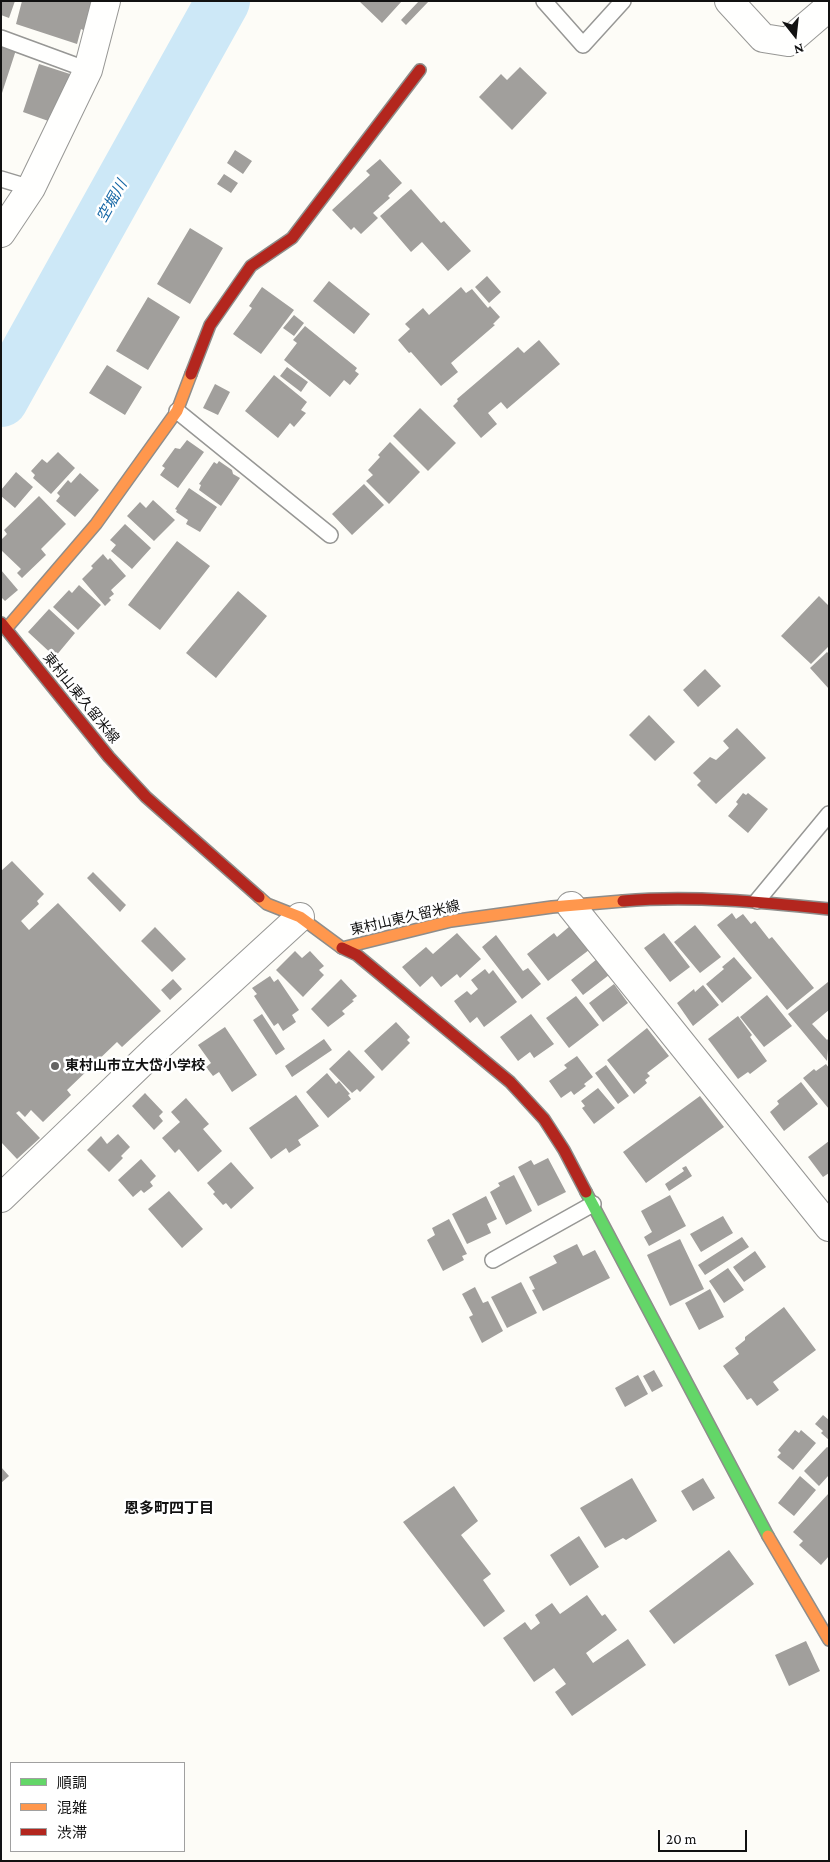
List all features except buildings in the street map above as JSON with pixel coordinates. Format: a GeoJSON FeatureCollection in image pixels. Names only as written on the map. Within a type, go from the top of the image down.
{"type":"FeatureCollection","features":[{"type":"Feature","properties":{"kind":"street"},"geometry":{"type":"LineString","coordinates":[[1,233],[31,188],[88,70],[106,1]]}},
{"type":"Feature","properties":{"kind":"street"},"geometry":{"type":"LineString","coordinates":[[729,1],[763,38],[788,42],[829,6]]}},
{"type":"Feature","properties":{"kind":"street"},"geometry":{"type":"LineString","coordinates":[[4,626],[96,524],[177,411],[210,325],[241,280],[252,266],[292,238],[420,70]]}},
{"type":"Feature","properties":{"kind":"street","name":"東村山東久留米線"},"geometry":{"type":"LineString","coordinates":[[4,626],[109,757],[146,797],[267,904],[300,917],[342,948],[451,921],[643,899],[757,901],[829,910]]}},
{"type":"Feature","properties":{"kind":"street"},"geometry":{"type":"LineString","coordinates":[[571,906],[829,1227]]}},
{"type":"Feature","properties":{"kind":"street"},"geometry":{"type":"LineString","coordinates":[[1,1198],[156,1049],[300,917]]}},
{"type":"Feature","properties":{"kind":"street"},"geometry":{"type":"LineString","coordinates":[[342,948],[357,955],[510,1082],[544,1119],[564,1150],[756,1516],[829,1640]]}},
{"type":"Feature","properties":{"kind":"lane"},"geometry":{"type":"LineString","coordinates":[[544,1],[583,45],[623,1]]}},
{"type":"Feature","properties":{"kind":"lane"},"geometry":{"type":"LineString","coordinates":[[1,38],[88,70]]}},
{"type":"Feature","properties":{"kind":"lane"},"geometry":{"type":"LineString","coordinates":[[1,179],[31,188]]}},
{"type":"Feature","properties":{"kind":"lane"},"geometry":{"type":"LineString","coordinates":[[177,411],[330,535]]}},
{"type":"Feature","properties":{"kind":"lane"},"geometry":{"type":"LineString","coordinates":[[757,901],[829,814]]}},
{"type":"Feature","properties":{"kind":"lane"},"geometry":{"type":"LineString","coordinates":[[493,1260],[592,1204]]}},
{"type":"Feature","properties":{"kind":"waterway","name":"空堀川"},"geometry":{"type":"LineString","coordinates":[[1,400],[223,1]]}},
{"type":"Feature","properties":{"kind":"traffic: fast"},"geometry":{"type":"LineString","coordinates":[[586,1192],[768,1536]]}},
{"type":"Feature","properties":{"kind":"traffic: slow"},"geometry":{"type":"LineString","coordinates":[[6,629],[96,524],[177,411],[191,374]]}},
{"type":"Feature","properties":{"kind":"traffic: slow"},"geometry":{"type":"LineString","coordinates":[[259,897],[267,904],[300,917],[342,948],[451,921],[552,907],[623,901]]}},
{"type":"Feature","properties":{"kind":"traffic: slow"},"geometry":{"type":"LineString","coordinates":[[768,1536],[829,1640]]}},
{"type":"Feature","properties":{"kind":"traffic: jam"},"geometry":{"type":"LineString","coordinates":[[191,374],[210,325],[251,266],[292,238],[420,70]]}},
{"type":"Feature","properties":{"kind":"traffic: jam"},"geometry":{"type":"LineString","coordinates":[[1,623],[109,757],[146,797],[259,897]]}},
{"type":"Feature","properties":{"kind":"traffic: jam"},"geometry":{"type":"LineString","coordinates":[[623,901],[700,899],[829,909]]}},
{"type":"Feature","properties":{"kind":"traffic: jam"},"geometry":{"type":"LineString","coordinates":[[342,948],[357,955],[510,1082],[544,1119],[564,1150],[586,1192]]}},
{"type":"Feature","properties":{"kind":"place","name":"東村山市立大岱小学校"},"geometry":{"type":"Point","coordinates":[55,1066]}},
{"type":"Feature","properties":{"kind":"district","name":"恩多町四丁目"},"geometry":{"type":"Point","coordinates":[169,1508]}}]}
